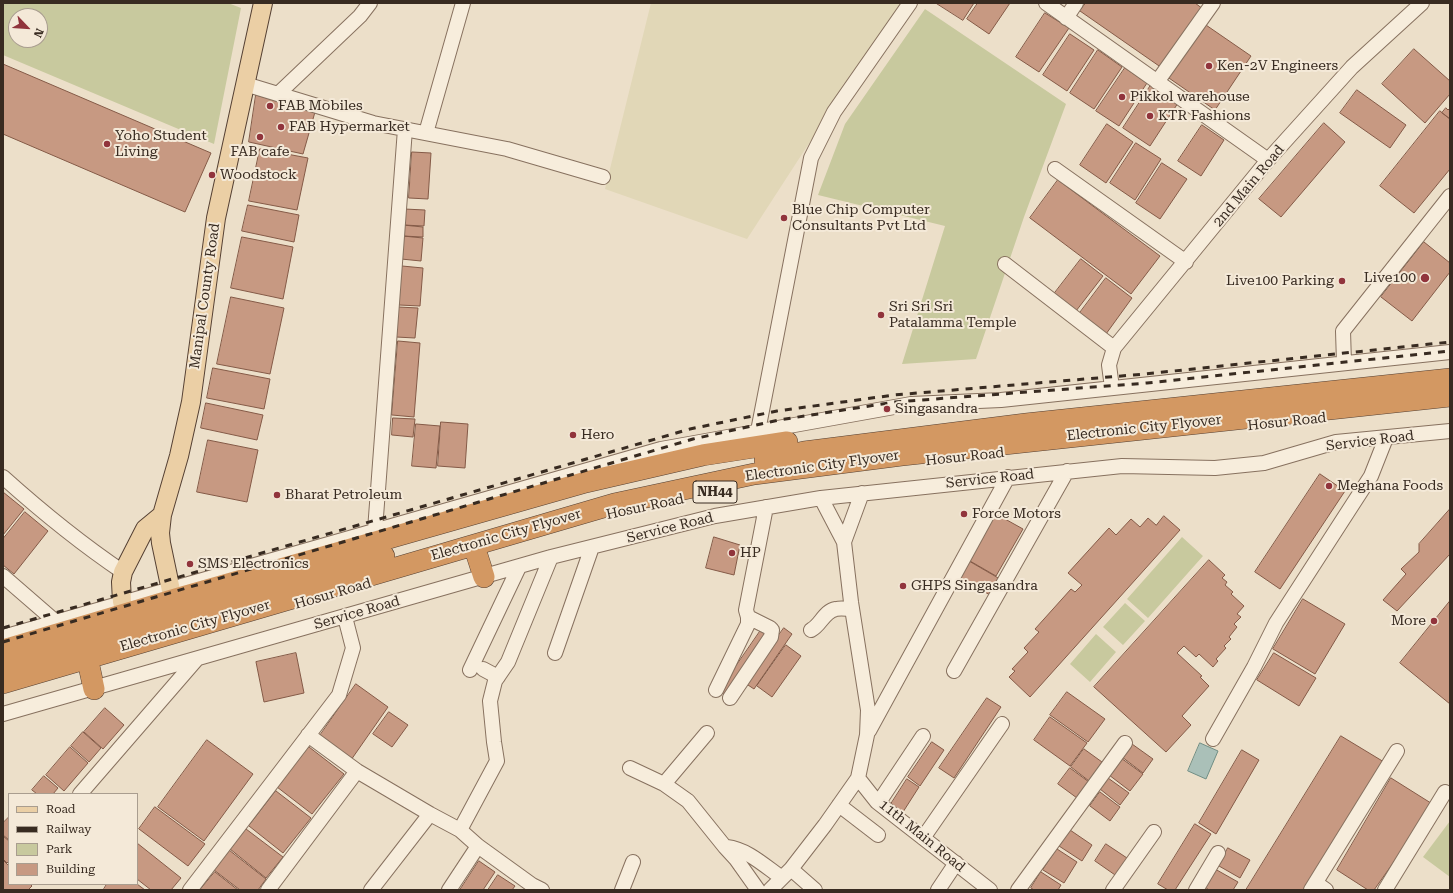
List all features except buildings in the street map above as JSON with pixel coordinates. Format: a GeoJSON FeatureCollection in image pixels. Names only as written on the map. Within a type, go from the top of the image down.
{"type":"FeatureCollection","features":[{"type":"Feature","properties":{"kind":"highway"},"geometry":{"type":"LineString","coordinates":[[3,650],[172,594],[586,482],[703,456],[890,427],[1450,368]]}},
{"type":"Feature","properties":{"kind":"highway","name":"Electronic City Flyover"},"geometry":{"type":"LineString","coordinates":[[3,668],[281,585],[648,483],[804,452],[1026,424],[1450,379]]}},
{"type":"Feature","properties":{"kind":"highway","name":"Electronic City Flyover"},"geometry":{"type":"LineString","coordinates":[[3,683],[614,504],[754,474],[902,454],[1450,396]]}},
{"type":"Feature","properties":{"kind":"highway","name":"Hosur Road"},"geometry":{"type":"LineString","coordinates":[[3,691],[476,552],[616,513],[747,486],[865,467],[1450,405]]}},
{"type":"Feature","properties":{"kind":"highway"},"geometry":{"type":"LineString","coordinates":[[476,552],[484,577]]}},
{"type":"Feature","properties":{"kind":"highway"},"geometry":{"type":"LineString","coordinates":[[88,666],[94,689]]}},
{"type":"Feature","properties":{"kind":"main road","name":"Manipal County Road"},"geometry":{"type":"LineString","coordinates":[[172,594],[161,543],[160,533],[162,515],[191,402],[216,218],[263,3]]}},
{"type":"Feature","properties":{"kind":"main road"},"geometry":{"type":"LineString","coordinates":[[122,602],[120,582],[123,572],[145,529],[162,515]]}},
{"type":"Feature","properties":{"kind":"street"},"geometry":{"type":"LineString","coordinates":[[278,94],[360,16],[370,3]]}},
{"type":"Feature","properties":{"kind":"street"},"geometry":{"type":"LineString","coordinates":[[426,133],[463,3]]}},
{"type":"Feature","properties":{"kind":"street"},"geometry":{"type":"LineString","coordinates":[[758,431],[811,158],[834,112],[910,3]]}},
{"type":"Feature","properties":{"kind":"street"},"geometry":{"type":"LineString","coordinates":[[1046,3],[1268,160]]}},
{"type":"Feature","properties":{"kind":"street"},"geometry":{"type":"LineString","coordinates":[[1066,18],[1076,3]]}},
{"type":"Feature","properties":{"kind":"street"},"geometry":{"type":"LineString","coordinates":[[1157,82],[1213,3]]}},
{"type":"Feature","properties":{"kind":"street","name":"2nd Main Road"},"geometry":{"type":"LineString","coordinates":[[1112,388],[1109,365],[1114,348],[1186,262],[1268,160],[1352,67],[1422,3]]}},
{"type":"Feature","properties":{"kind":"street"},"geometry":{"type":"LineString","coordinates":[[245,84],[373,124],[426,133],[507,150],[603,177]]}},
{"type":"Feature","properties":{"kind":"street"},"geometry":{"type":"LineString","coordinates":[[375,530],[405,129]]}},
{"type":"Feature","properties":{"kind":"street"},"geometry":{"type":"LineString","coordinates":[[1055,169],[1186,262]]}},
{"type":"Feature","properties":{"kind":"street"},"geometry":{"type":"LineString","coordinates":[[1344,363],[1343,331],[1450,196]]}},
{"type":"Feature","properties":{"kind":"street"},"geometry":{"type":"LineString","coordinates":[[1005,264],[1114,348]]}},
{"type":"Feature","properties":{"kind":"street"},"geometry":{"type":"LineString","coordinates":[[3,637],[122,602],[172,594],[375,530],[660,449],[911,404],[1001,400],[1450,352]]}},
{"type":"Feature","properties":{"kind":"street","name":"Service Road"},"geometry":{"type":"LineString","coordinates":[[3,714],[196,660],[551,557],[715,516],[821,498],[1067,471],[1122,466],[1215,468],[1264,463],[1336,442],[1450,431]]}},
{"type":"Feature","properties":{"kind":"street"},"geometry":{"type":"LineString","coordinates":[[1213,739],[1276,623],[1371,476],[1386,438]]}},
{"type":"Feature","properties":{"kind":"street"},"geometry":{"type":"LineString","coordinates":[[954,671],[1067,471]]}},
{"type":"Feature","properties":{"kind":"street"},"geometry":{"type":"LineString","coordinates":[[3,477],[55,523],[89,549],[123,572]]}},
{"type":"Feature","properties":{"kind":"street"},"geometry":{"type":"LineString","coordinates":[[867,735],[1008,477]]}},
{"type":"Feature","properties":{"kind":"street"},"geometry":{"type":"LineString","coordinates":[[844,542],[862,493]]}},
{"type":"Feature","properties":{"kind":"street"},"geometry":{"type":"LineString","coordinates":[[770,890],[786,874],[858,778],[867,735],[868,710],[852,609],[844,542],[821,498]]}},
{"type":"Feature","properties":{"kind":"street"},"geometry":{"type":"LineString","coordinates":[[716,690],[748,624],[746,610],[766,507]]}},
{"type":"Feature","properties":{"kind":"street"},"geometry":{"type":"LineString","coordinates":[[555,653],[592,547]]}},
{"type":"Feature","properties":{"kind":"street"},"geometry":{"type":"LineString","coordinates":[[460,830],[497,761],[490,701],[495,681],[508,662],[551,557]]}},
{"type":"Feature","properties":{"kind":"street"},"geometry":{"type":"LineString","coordinates":[[498,677],[476,670],[519,566]]}},
{"type":"Feature","properties":{"kind":"street"},"geometry":{"type":"LineString","coordinates":[[3,576],[56,622]]}},
{"type":"Feature","properties":{"kind":"street"},"geometry":{"type":"LineString","coordinates":[[811,630],[816,627],[828,612],[835,608],[852,609]]}},
{"type":"Feature","properties":{"kind":"street"},"geometry":{"type":"LineString","coordinates":[[190,890],[339,695],[353,648],[345,617]]}},
{"type":"Feature","properties":{"kind":"street"},"geometry":{"type":"LineString","coordinates":[[730,698],[771,637],[772,633],[770,628],[748,617]]}},
{"type":"Feature","properties":{"kind":"street"},"geometry":{"type":"LineString","coordinates":[[81,793],[196,660]]}},
{"type":"Feature","properties":{"kind":"street"},"geometry":{"type":"LineString","coordinates":[[923,838],[1002,724]]}},
{"type":"Feature","properties":{"kind":"street"},"geometry":{"type":"LineString","coordinates":[[664,784],[707,733]]}},
{"type":"Feature","properties":{"kind":"street"},"geometry":{"type":"LineString","coordinates":[[308,736],[357,771],[460,830],[478,846],[534,888]]}},
{"type":"Feature","properties":{"kind":"street"},"geometry":{"type":"LineString","coordinates":[[879,802],[923,736]]}},
{"type":"Feature","properties":{"kind":"street"},"geometry":{"type":"LineString","coordinates":[[1018,890],[1125,743]]}},
{"type":"Feature","properties":{"kind":"street"},"geometry":{"type":"LineString","coordinates":[[1318,888],[1397,751]]}},
{"type":"Feature","properties":{"kind":"street"},"geometry":{"type":"LineString","coordinates":[[630,768],[664,784],[688,801],[724,847],[736,859],[758,890]]}},
{"type":"Feature","properties":{"kind":"street"},"geometry":{"type":"LineString","coordinates":[[268,890],[357,771]]}},
{"type":"Feature","properties":{"kind":"street","name":"11th Main Road"},"geometry":{"type":"LineString","coordinates":[[858,778],[879,802],[990,890]]}},
{"type":"Feature","properties":{"kind":"street"},"geometry":{"type":"LineString","coordinates":[[1385,890],[1444,792]]}},
{"type":"Feature","properties":{"kind":"street"},"geometry":{"type":"LineString","coordinates":[[839,805],[878,835]]}},
{"type":"Feature","properties":{"kind":"street"},"geometry":{"type":"LineString","coordinates":[[371,890],[430,814]]}},
{"type":"Feature","properties":{"kind":"street"},"geometry":{"type":"LineString","coordinates":[[1113,890],[1154,832]]}},
{"type":"Feature","properties":{"kind":"street"},"geometry":{"type":"LineString","coordinates":[[449,890],[478,846]]}},
{"type":"Feature","properties":{"kind":"street"},"geometry":{"type":"LineString","coordinates":[[724,847],[733,848],[815,890]]}},
{"type":"Feature","properties":{"kind":"street"},"geometry":{"type":"LineString","coordinates":[[1196,890],[1218,853]]}},
{"type":"Feature","properties":{"kind":"street"},"geometry":{"type":"LineString","coordinates":[[622,890],[633,862]]}},
{"type":"Feature","properties":{"kind":"street"},"geometry":{"type":"LineString","coordinates":[[938,890],[956,863]]}},
{"type":"Feature","properties":{"kind":"shaded area"},"geometry":{"type":"Polygon","coordinates":[[[651,3],[902,3],[747,239],[605,189],[651,3]]]}},
{"type":"Feature","properties":{"kind":"green space"},"geometry":{"type":"Polygon","coordinates":[[[3,3],[228,3],[241,8],[214,144],[3,55],[3,3]]]}},
{"type":"Feature","properties":{"kind":"green space"},"geometry":{"type":"Polygon","coordinates":[[[925,9],[1066,104],[1024,217],[976,359],[902,364],[945,226],[818,195],[845,124],[925,9]]]}},
{"type":"Feature","properties":{"kind":"green space"},"geometry":{"type":"Polygon","coordinates":[[[1182,537],[1203,556],[1148,618],[1127,599],[1182,537]]]}},
{"type":"Feature","properties":{"kind":"green space"},"geometry":{"type":"Polygon","coordinates":[[[1125,603],[1145,621],[1123,645],[1103,627],[1125,603]]]}},
{"type":"Feature","properties":{"kind":"green space"},"geometry":{"type":"Polygon","coordinates":[[[1096,634],[1116,652],[1090,682],[1070,664],[1096,634]]]}},
{"type":"Feature","properties":{"kind":"green space"},"geometry":{"type":"Polygon","coordinates":[[[1450,821],[1450,877],[1423,857],[1450,821]]]}},
{"type":"Feature","properties":{"kind":"water"},"geometry":{"type":"Polygon","coordinates":[[[1200,743],[1218,751],[1206,779],[1188,771],[1200,743]]]}},
{"type":"Feature","properties":{"kind":"railway"},"geometry":{"type":"LineString","coordinates":[[3,628],[690,429],[777,411],[894,395],[1145,374],[1450,342]]}},
{"type":"Feature","properties":{"kind":"railway"},"geometry":{"type":"LineString","coordinates":[[3,642],[693,439],[779,420],[895,402],[1147,383],[1450,351]]}},
{"type":"Feature","properties":{"kind":"place","name":"Ken-2V Engineers"},"geometry":{"type":"Point","coordinates":[1209,66]}},
{"type":"Feature","properties":{"kind":"place","name":"Pikkol warehouse"},"geometry":{"type":"Point","coordinates":[1122,97]}},
{"type":"Feature","properties":{"kind":"place","name":"FAB Mobiles"},"geometry":{"type":"Point","coordinates":[270,106]}},
{"type":"Feature","properties":{"kind":"place","name":"KTR Fashions"},"geometry":{"type":"Point","coordinates":[1150,116]}},
{"type":"Feature","properties":{"kind":"place","name":"FAB Hypermarket"},"geometry":{"type":"Point","coordinates":[281,127]}},
{"type":"Feature","properties":{"kind":"place","name":"FAB cafe"},"geometry":{"type":"Point","coordinates":[260,137]}},
{"type":"Feature","properties":{"kind":"place","name":"Yoho Student Living"},"geometry":{"type":"Point","coordinates":[107,144]}},
{"type":"Feature","properties":{"kind":"place","name":"Woodstock"},"geometry":{"type":"Point","coordinates":[212,175]}},
{"type":"Feature","properties":{"kind":"place","name":"Blue Chip Computer Consultants Pvt Ltd"},"geometry":{"type":"Point","coordinates":[784,218]}},
{"type":"Feature","properties":{"kind":"place","name":"Live100"},"geometry":{"type":"Point","coordinates":[1425,278]}},
{"type":"Feature","properties":{"kind":"place","name":"Live100 Parking"},"geometry":{"type":"Point","coordinates":[1342,281]}},
{"type":"Feature","properties":{"kind":"place","name":"Sri Sri Sri Patalamma Temple"},"geometry":{"type":"Point","coordinates":[881,315]}},
{"type":"Feature","properties":{"kind":"place","name":"Singasandra"},"geometry":{"type":"Point","coordinates":[887,409]}},
{"type":"Feature","properties":{"kind":"place","name":"Hero"},"geometry":{"type":"Point","coordinates":[573,435]}},
{"type":"Feature","properties":{"kind":"place","name":"Meghana Foods"},"geometry":{"type":"Point","coordinates":[1329,486]}},
{"type":"Feature","properties":{"kind":"place","name":"Bharat Petroleum"},"geometry":{"type":"Point","coordinates":[277,495]}},
{"type":"Feature","properties":{"kind":"place","name":"Force Motors"},"geometry":{"type":"Point","coordinates":[964,514]}},
{"type":"Feature","properties":{"kind":"place","name":"HP"},"geometry":{"type":"Point","coordinates":[732,553]}},
{"type":"Feature","properties":{"kind":"place","name":"SMS Electronics"},"geometry":{"type":"Point","coordinates":[190,564]}},
{"type":"Feature","properties":{"kind":"place","name":"GHPS Singasandra"},"geometry":{"type":"Point","coordinates":[903,586]}},
{"type":"Feature","properties":{"kind":"place","name":"More"},"geometry":{"type":"Point","coordinates":[1434,621]}}]}
